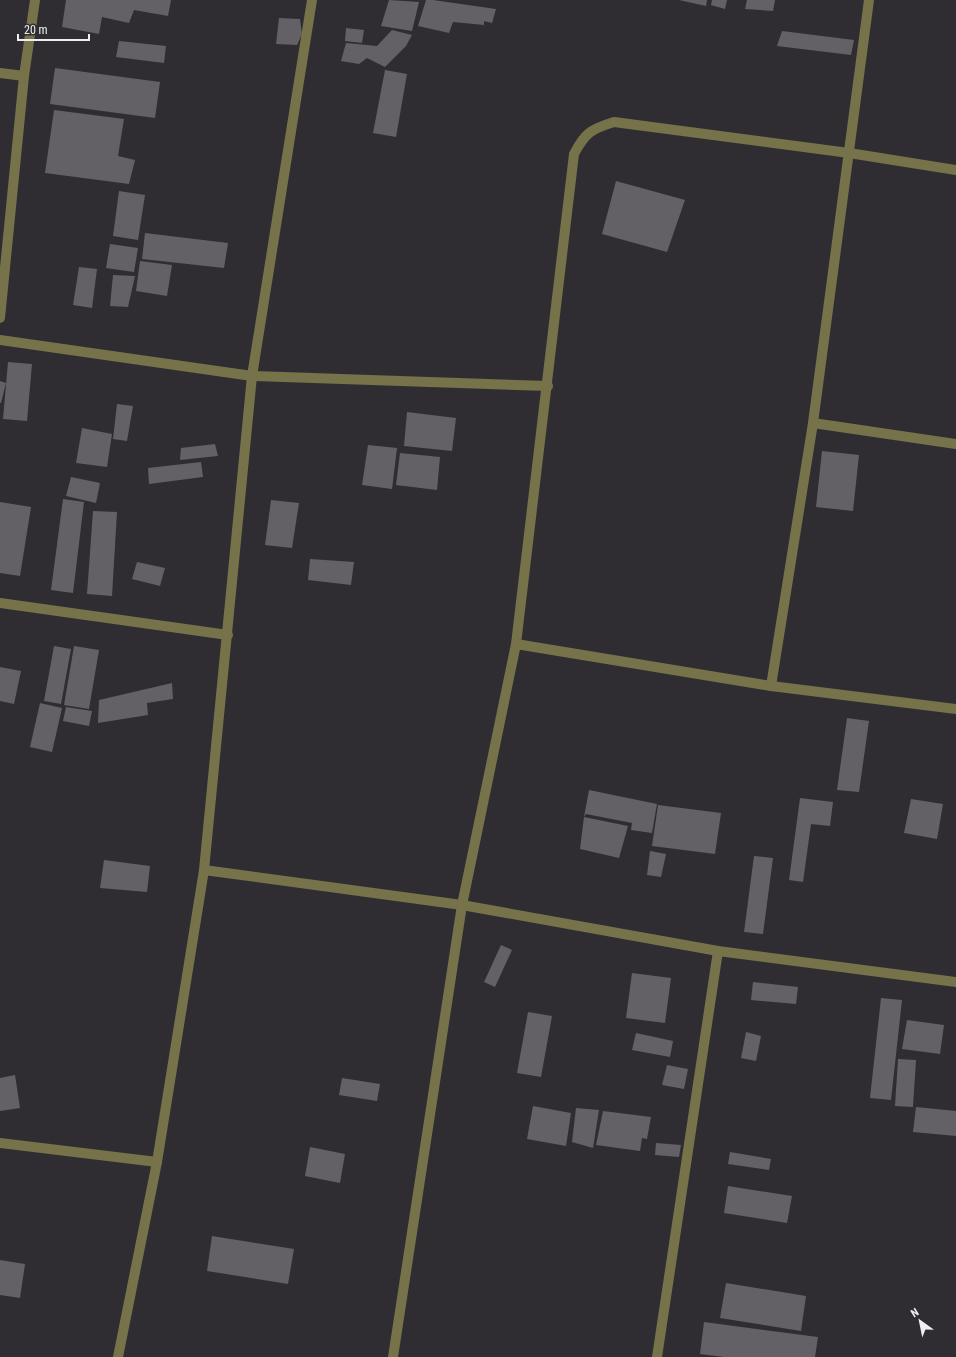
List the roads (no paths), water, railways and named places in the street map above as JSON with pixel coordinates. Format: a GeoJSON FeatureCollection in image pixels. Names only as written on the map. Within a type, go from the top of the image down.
{"type":"FeatureCollection","features":[{"type":"Feature","properties":{"kind":"street"},"geometry":{"type":"LineString","coordinates":[[0,318],[24,76],[35,0]]}},
{"type":"Feature","properties":{"kind":"street"},"geometry":{"type":"LineString","coordinates":[[118,1357],[157,1162],[204,870],[252,376],[312,0]]}},
{"type":"Feature","properties":{"kind":"street"},"geometry":{"type":"LineString","coordinates":[[771,686],[813,424],[869,0]]}},
{"type":"Feature","properties":{"kind":"street"},"geometry":{"type":"LineString","coordinates":[[0,73],[24,76]]}},
{"type":"Feature","properties":{"kind":"street"},"geometry":{"type":"LineString","coordinates":[[393,1357],[462,905],[516,644],[548,386],[574,154],[582,139],[594,129],[614,122],[849,153],[956,170]]}},
{"type":"Feature","properties":{"kind":"street"},"geometry":{"type":"LineString","coordinates":[[0,340],[252,376],[548,386]]}},
{"type":"Feature","properties":{"kind":"street"},"geometry":{"type":"LineString","coordinates":[[813,424],[956,444]]}},
{"type":"Feature","properties":{"kind":"street"},"geometry":{"type":"LineString","coordinates":[[0,603],[228,635]]}},
{"type":"Feature","properties":{"kind":"street"},"geometry":{"type":"LineString","coordinates":[[516,644],[771,686],[956,709]]}},
{"type":"Feature","properties":{"kind":"street"},"geometry":{"type":"LineString","coordinates":[[204,870],[462,905],[718,952],[956,982]]}},
{"type":"Feature","properties":{"kind":"street"},"geometry":{"type":"LineString","coordinates":[[658,1357],[718,952]]}},
{"type":"Feature","properties":{"kind":"street"},"geometry":{"type":"LineString","coordinates":[[0,1143],[157,1162]]}}]}
